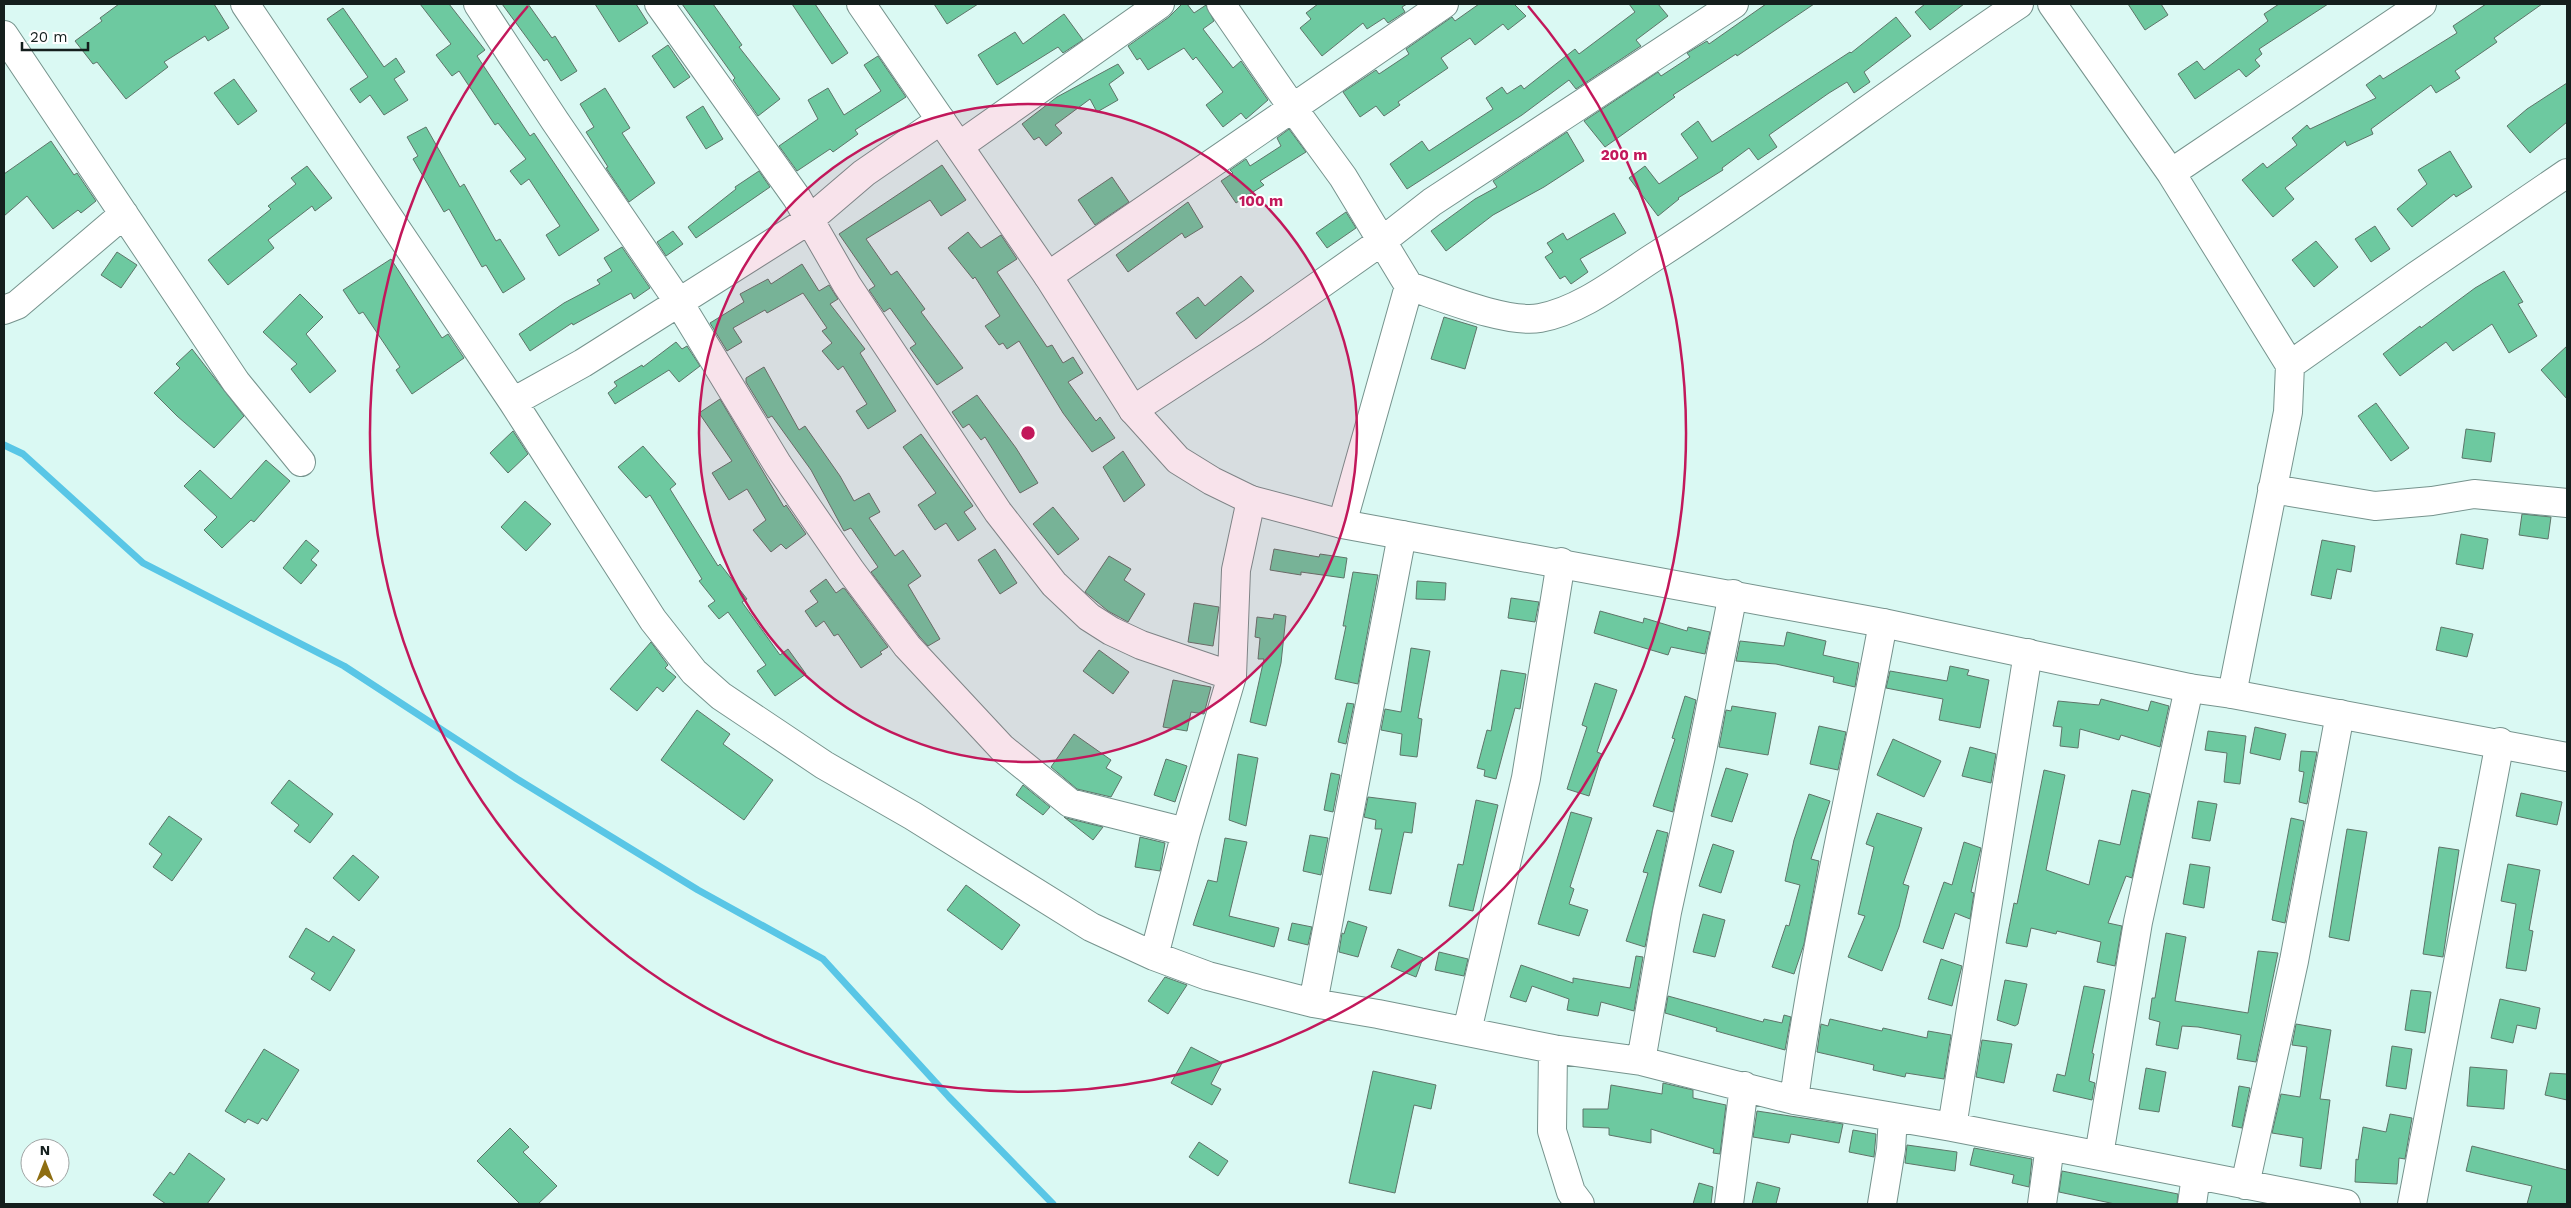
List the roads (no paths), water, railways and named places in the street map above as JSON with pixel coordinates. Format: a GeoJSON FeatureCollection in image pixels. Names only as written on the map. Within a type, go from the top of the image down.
{"type":"FeatureCollection","features":[{"type":"Feature","properties":{"kind":"street"},"geometry":{"type":"LineString","coordinates":[[245,4],[513,402],[653,620],[694,672],[721,696],[824,765],[913,816],[1091,927],[1154,956],[1208,976],[1313,1003],[1553,1049],[1641,1061],[1794,1100],[1952,1127],[2346,1204]]}},
{"type":"Feature","properties":{"kind":"street"},"geometry":{"type":"LineString","coordinates":[[478,4],[555,122],[678,301],[778,465],[907,646],[1002,748],[1070,803],[1119,817],[1186,832]]}},
{"type":"Feature","properties":{"kind":"street"},"geometry":{"type":"LineString","coordinates":[[659,4],[797,198],[847,285],[998,512],[1054,584],[1089,617],[1111,631],[1167,654],[1232,676]]}},
{"type":"Feature","properties":{"kind":"street"},"geometry":{"type":"LineString","coordinates":[[959,146],[1160,4]]}},
{"type":"Feature","properties":{"kind":"street"},"geometry":{"type":"LineString","coordinates":[[1221,4],[1343,177],[1408,286],[1512,318],[1540,318],[1582,303],[1680,240],[2019,4]]}},
{"type":"Feature","properties":{"kind":"street"},"geometry":{"type":"LineString","coordinates":[[1048,276],[1444,4]]}},
{"type":"Feature","properties":{"kind":"street"},"geometry":{"type":"LineString","coordinates":[[1133,410],[1252,332],[1382,241],[1432,202],[1734,4]]}},
{"type":"Feature","properties":{"kind":"street"},"geometry":{"type":"LineString","coordinates":[[2052,4],[2171,174],[2290,365],[2288,412],[2232,694]]}},
{"type":"Feature","properties":{"kind":"street"},"geometry":{"type":"LineString","coordinates":[[2171,174],[2422,4]]}},
{"type":"Feature","properties":{"kind":"street"},"geometry":{"type":"LineString","coordinates":[[869,7],[940,120],[1048,276],[1133,410],[1178,460],[1212,481],[1251,500],[1342,524],[1733,594],[1883,623],[2189,688],[2500,742],[2567,756]]}},
{"type":"Feature","properties":{"kind":"street"},"geometry":{"type":"LineString","coordinates":[[4,35],[236,382],[301,462]]}},
{"type":"Feature","properties":{"kind":"street"},"geometry":{"type":"LineString","coordinates":[[513,402],[583,363],[678,301],[809,220],[864,173],[940,120]]}},
{"type":"Feature","properties":{"kind":"street"},"geometry":{"type":"LineString","coordinates":[[2290,365],[2567,173]]}},
{"type":"Feature","properties":{"kind":"street"},"geometry":{"type":"LineString","coordinates":[[4,310],[17,305],[124,214]]}},
{"type":"Feature","properties":{"kind":"street"},"geometry":{"type":"LineString","coordinates":[[1342,524],[1408,286]]}},
{"type":"Feature","properties":{"kind":"street"},"geometry":{"type":"LineString","coordinates":[[2272,489],[2374,506],[2432,501],[2474,494],[2567,503]]}},
{"type":"Feature","properties":{"kind":"street"},"geometry":{"type":"LineString","coordinates":[[1154,956],[1186,832],[1232,676],[1236,570],[1251,500]]}},
{"type":"Feature","properties":{"kind":"street"},"geometry":{"type":"LineString","coordinates":[[1313,1003],[1402,535]]}},
{"type":"Feature","properties":{"kind":"street"},"geometry":{"type":"LineString","coordinates":[[1467,1031],[1526,778],[1561,562]]}},
{"type":"Feature","properties":{"kind":"street"},"geometry":{"type":"LineString","coordinates":[[1641,1061],[1667,912],[1701,756],[1733,594]]}},
{"type":"Feature","properties":{"kind":"street"},"geometry":{"type":"LineString","coordinates":[[1794,1100],[1820,934],[1853,782],[1883,623]]}},
{"type":"Feature","properties":{"kind":"street"},"geometry":{"type":"LineString","coordinates":[[1952,1127],[2028,653]]}},
{"type":"Feature","properties":{"kind":"street"},"geometry":{"type":"LineString","coordinates":[[2099,1156],[2138,922],[2189,688]]}},
{"type":"Feature","properties":{"kind":"street"},"geometry":{"type":"LineString","coordinates":[[2245,1185],[2294,961],[2340,714]]}},
{"type":"Feature","properties":{"kind":"street"},"geometry":{"type":"LineString","coordinates":[[2412,1204],[2500,742]]}},
{"type":"Feature","properties":{"kind":"street"},"geometry":{"type":"LineString","coordinates":[[1553,1049],[1552,1132],[1571,1192],[1580,1204]]}},
{"type":"Feature","properties":{"kind":"street"},"geometry":{"type":"LineString","coordinates":[[1729,1204],[1744,1086]]}},
{"type":"Feature","properties":{"kind":"street"},"geometry":{"type":"LineString","coordinates":[[1882,1204],[1891,1148],[1893,1117]]}},
{"type":"Feature","properties":{"kind":"street"},"geometry":{"type":"LineString","coordinates":[[2042,1204],[2050,1146]]}},
{"type":"Feature","properties":{"kind":"street"},"geometry":{"type":"LineString","coordinates":[[2192,1204],[2196,1176]]}},
{"type":"Feature","properties":{"kind":"waterway"},"geometry":{"type":"LineString","coordinates":[[4,445],[23,454],[143,563],[344,666],[517,779],[698,890],[823,959],[949,1097],[1053,1204]]}}]}
